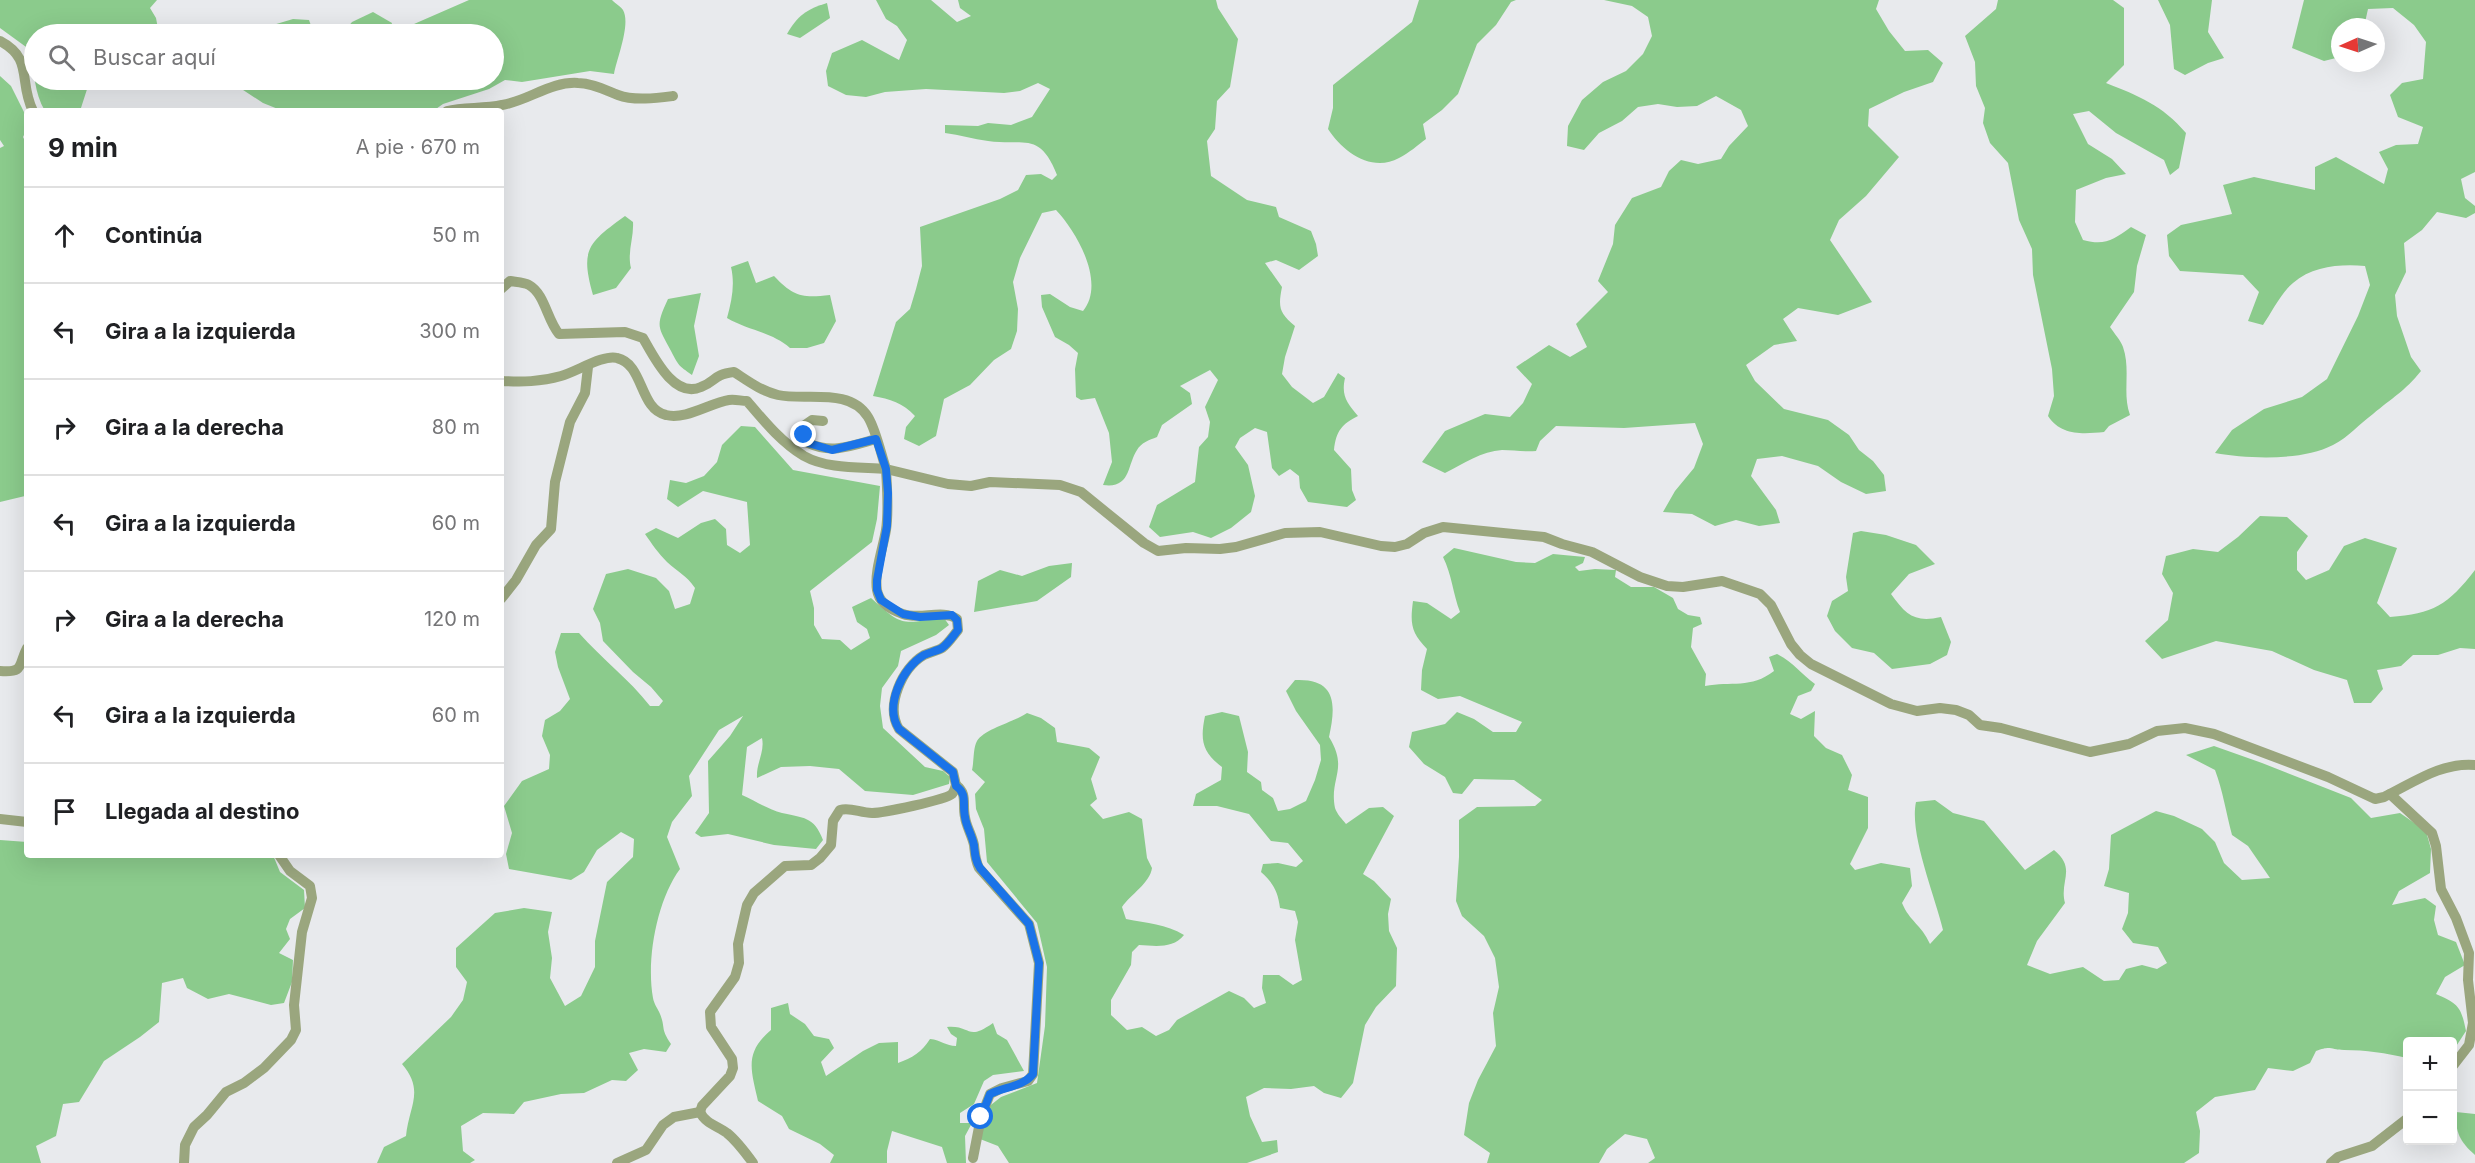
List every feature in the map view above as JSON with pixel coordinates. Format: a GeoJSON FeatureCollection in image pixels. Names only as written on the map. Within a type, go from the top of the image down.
{"type":"FeatureCollection","features":[{"type":"Feature","properties":{"kind":"street"},"geometry":{"type":"LineString","coordinates":[[0,41],[13,48],[21,57],[24,78]]}},
{"type":"Feature","properties":{"kind":"street"},"geometry":{"type":"LineString","coordinates":[[476,108],[504,105],[528,98],[559,84],[578,82],[604,88],[620,96],[656,98],[674,96]]}},
{"type":"Feature","properties":{"kind":"street"},"geometry":{"type":"LineString","coordinates":[[26,90],[32,108]]}},
{"type":"Feature","properties":{"kind":"street"},"geometry":{"type":"LineString","coordinates":[[504,286],[510,281],[528,284],[539,295],[552,326],[559,334],[625,332],[643,338],[677,386],[691,390],[703,387],[718,374],[734,372],[760,389],[780,395],[810,398],[838,397],[857,406],[868,416],[886,469],[887,526],[877,580],[877,590],[881,600],[903,614],[920,617],[952,615],[957,620],[958,630],[944,647],[924,655],[901,683],[892,708],[894,722],[899,729],[953,772],[956,786],[952,794],[892,811],[876,813],[848,808],[840,810],[833,821],[831,845],[820,858],[811,865],[785,866],[754,893],[747,905],[738,944],[739,963],[735,977],[710,1012],[711,1027],[732,1059],[733,1068],[730,1076],[702,1106],[700,1112]]}},
{"type":"Feature","properties":{"kind":"street"},"geometry":{"type":"LineString","coordinates":[[504,381],[535,382],[588,367],[599,359],[617,357],[629,365],[654,409],[667,416],[730,400],[747,401],[776,434],[805,456],[834,465],[886,469],[948,484],[971,486],[990,482],[1060,485],[1081,492],[1144,543],[1158,551],[1186,548],[1220,549],[1236,547],[1285,533],[1320,532],[1395,547],[1407,544],[1425,532],[1443,527],[1544,537],[1592,552],[1640,577],[1667,586],[1683,587],[1722,581],[1760,594],[1772,605],[1791,644],[1800,655],[1891,705],[1917,711],[1940,708],[1956,710],[1969,716],[1980,725],[2001,728],[2090,752],[2128,744],[2157,730],[2185,728],[2214,734],[2328,777],[2375,799],[2390,794],[2437,770],[2453,766],[2475,765]]}},
{"type":"Feature","properties":{"kind":"street"},"geometry":{"type":"LineString","coordinates":[[504,595],[516,580],[536,545],[550,529],[555,482],[570,422],[585,393],[588,367]]}},
{"type":"Feature","properties":{"kind":"street"},"geometry":{"type":"LineString","coordinates":[[823,421],[812,420],[802,427],[808,443],[819,448],[832,450],[876,439]]}},
{"type":"Feature","properties":{"kind":"street"},"geometry":{"type":"LineString","coordinates":[[0,671],[13,672],[24,662]]}},
{"type":"Feature","properties":{"kind":"street"},"geometry":{"type":"LineString","coordinates":[[956,786],[962,790],[965,799],[965,819],[974,845],[975,858],[980,868],[1029,924],[1039,963],[1033,1074],[1028,1081],[990,1094],[981,1117],[974,1158]]}},
{"type":"Feature","properties":{"kind":"street"},"geometry":{"type":"LineString","coordinates":[[2390,794],[2432,833],[2436,846],[2441,889],[2456,918],[2469,953],[2468,980],[2474,1023],[2469,1045],[2457,1061]]}},
{"type":"Feature","properties":{"kind":"street"},"geometry":{"type":"LineString","coordinates":[[0,819],[24,822]]}},
{"type":"Feature","properties":{"kind":"street"},"geometry":{"type":"LineString","coordinates":[[184,1163],[185,1145],[194,1126],[207,1115],[226,1092],[244,1083],[264,1068],[291,1040],[296,1030],[294,1005],[302,932],[312,898],[310,886],[290,871],[281,858]]}},
{"type":"Feature","properties":{"kind":"street"},"geometry":{"type":"LineString","coordinates":[[617,1163],[646,1150],[663,1125],[674,1117],[700,1112]]}},
{"type":"Feature","properties":{"kind":"street"},"geometry":{"type":"LineString","coordinates":[[700,1112],[710,1123],[728,1134],[753,1163]]}},
{"type":"Feature","properties":{"kind":"street"},"geometry":{"type":"LineString","coordinates":[[2331,1163],[2338,1157],[2372,1146],[2403,1122]]}},
{"type":"Feature","properties":{"kind":"green space"},"geometry":{"type":"Polygon","coordinates":[[[0,0],[157,0],[150,8],[157,24],[24,24],[24,45],[0,28],[0,0]]]}},
{"type":"Feature","properties":{"kind":"green space"},"geometry":{"type":"Polygon","coordinates":[[[469,0],[612,0],[623,10],[625,16],[623,41],[614,74],[590,71],[522,82],[504,81],[504,24],[414,24],[469,0]]]}},
{"type":"Feature","properties":{"kind":"green space"},"geometry":{"type":"Polygon","coordinates":[[[876,0],[931,0],[957,22],[971,16],[960,8],[958,0],[1216,0],[1218,8],[1238,39],[1230,87],[1217,101],[1215,129],[1207,141],[1211,176],[1247,200],[1276,207],[1279,217],[1311,231],[1318,256],[1299,270],[1276,260],[1265,263],[1282,287],[1281,309],[1295,326],[1282,374],[1292,387],[1313,403],[1324,397],[1338,373],[1345,378],[1346,399],[1358,416],[1341,429],[1336,438],[1334,450],[1351,469],[1352,490],[1356,500],[1347,507],[1308,502],[1300,488],[1299,476],[1290,469],[1279,476],[1272,468],[1267,432],[1255,428],[1240,438],[1235,447],[1248,465],[1255,496],[1251,512],[1231,528],[1211,538],[1193,532],[1160,537],[1149,527],[1157,505],[1195,482],[1199,447],[1208,437],[1210,422],[1205,407],[1218,380],[1210,370],[1180,386],[1190,393],[1192,404],[1162,425],[1157,437],[1139,448],[1123,480],[1112,485],[1103,485],[1112,462],[1109,433],[1095,398],[1081,400],[1076,397],[1075,369],[1078,353],[1055,337],[1042,307],[1041,295],[1050,294],[1070,307],[1083,311],[1089,300],[1091,286],[1086,258],[1072,231],[1056,210],[1042,213],[1020,258],[1013,282],[1018,309],[1017,331],[1011,349],[994,360],[970,385],[944,399],[936,436],[919,446],[904,439],[906,427],[915,416],[896,402],[873,396],[896,322],[910,309],[916,289],[922,266],[920,227],[1000,199],[1018,190],[1026,175],[1041,174],[1052,180],[1057,175],[1044,152],[1030,143],[988,141],[945,133],[945,125],[978,126],[988,123],[1011,125],[1032,117],[1050,89],[1038,83],[1020,91],[1004,93],[926,89],[885,92],[866,97],[846,95],[828,86],[826,71],[832,53],[862,40],[899,60],[907,40],[897,26],[886,19],[876,0]]]}},
{"type":"Feature","properties":{"kind":"green space"},"geometry":{"type":"Polygon","coordinates":[[[1419,0],[1516,0],[1511,2],[1496,25],[1477,44],[1458,94],[1423,124],[1426,139],[1406,154],[1389,162],[1379,163],[1359,158],[1342,145],[1328,129],[1333,108],[1333,85],[1412,22],[1419,0]]]}},
{"type":"Feature","properties":{"kind":"green space"},"geometry":{"type":"Polygon","coordinates":[[[1604,0],[1879,0],[1876,9],[1889,31],[1905,51],[1928,50],[1943,63],[1933,82],[1904,92],[1869,109],[1868,126],[1899,157],[1866,196],[1839,220],[1830,240],[1872,302],[1838,315],[1798,308],[1783,319],[1797,341],[1774,345],[1746,365],[1755,381],[1784,409],[1828,420],[1849,435],[1859,450],[1873,461],[1884,475],[1886,491],[1866,494],[1841,482],[1818,466],[1782,456],[1757,459],[1751,476],[1776,510],[1780,523],[1759,526],[1736,520],[1715,526],[1692,514],[1663,512],[1675,491],[1694,468],[1703,444],[1695,423],[1624,428],[1556,426],[1540,441],[1536,451],[1495,451],[1473,458],[1445,473],[1422,462],[1445,431],[1485,414],[1510,417],[1523,403],[1532,384],[1516,367],[1549,345],[1570,357],[1587,347],[1576,324],[1608,292],[1598,281],[1613,244],[1615,225],[1632,198],[1661,187],[1669,171],[1681,160],[1698,164],[1721,159],[1729,146],[1748,126],[1741,110],[1716,96],[1697,106],[1677,107],[1658,104],[1638,107],[1622,121],[1599,133],[1584,150],[1567,146],[1568,126],[1582,100],[1603,82],[1626,71],[1643,54],[1652,36],[1648,17],[1632,6],[1604,0]]]}},
{"type":"Feature","properties":{"kind":"green space"},"geometry":{"type":"Polygon","coordinates":[[[1998,0],[2113,0],[2124,8],[2124,65],[2106,83],[2159,108],[2186,133],[2179,168],[2170,175],[2164,160],[2116,133],[2089,111],[2073,114],[2088,144],[2112,159],[2126,174],[2106,178],[2076,190],[2075,222],[2083,240],[2108,241],[2131,227],[2146,235],[2137,266],[2134,292],[2110,327],[2122,345],[2125,356],[2130,415],[2109,426],[2104,432],[2080,433],[2066,430],[2053,423],[2048,416],[2054,396],[2052,369],[2033,275],[2032,249],[2019,220],[2008,163],[1990,143],[1983,123],[1985,108],[1976,86],[1975,62],[1965,36],[1996,9],[1998,0]]]}},
{"type":"Feature","properties":{"kind":"green space"},"geometry":{"type":"Polygon","coordinates":[[[2158,0],[2212,0],[2208,32],[2224,58],[2208,63],[2185,75],[2174,69],[2170,25],[2158,0]]]}},
{"type":"Feature","properties":{"kind":"green space"},"geometry":{"type":"Polygon","coordinates":[[[2304,0],[2475,0],[2475,172],[2461,179],[2465,198],[2475,206],[2475,213],[2466,218],[2437,212],[2422,230],[2404,243],[2406,272],[2395,295],[2397,316],[2411,357],[2421,371],[2404,389],[2344,438],[2320,450],[2306,454],[2275,457],[2243,457],[2215,453],[2232,430],[2264,409],[2302,397],[2327,379],[2358,316],[2370,285],[2365,266],[2327,267],[2309,273],[2289,287],[2263,325],[2248,321],[2259,292],[2243,275],[2180,271],[2169,256],[2167,235],[2181,225],[2232,214],[2223,185],[2254,177],[2315,190],[2315,167],[2336,157],[2384,184],[2388,169],[2379,152],[2396,145],[2418,144],[2423,127],[2398,117],[2390,95],[2402,83],[2423,79],[2426,42],[2414,25],[2393,8],[2368,9],[2366,18],[2331,18],[2331,59],[2324,61],[2292,48],[2304,0]]]}},
{"type":"Feature","properties":{"kind":"green space"},"geometry":{"type":"Polygon","coordinates":[[[827,3],[830,18],[800,38],[787,34],[803,14],[827,3]]]}},
{"type":"Feature","properties":{"kind":"green space"},"geometry":{"type":"Polygon","coordinates":[[[373,12],[392,23],[350,24],[373,12]]]}},
{"type":"Feature","properties":{"kind":"green space"},"geometry":{"type":"Polygon","coordinates":[[[293,19],[309,20],[310,24],[276,24],[293,19]]]}},
{"type":"Feature","properties":{"kind":"green space"},"geometry":{"type":"Polygon","coordinates":[[[0,76],[11,86],[24,112],[24,496],[0,502],[0,148],[4,146],[0,140],[0,76]]]}},
{"type":"Feature","properties":{"kind":"green space"},"geometry":{"type":"Polygon","coordinates":[[[37,90],[87,90],[81,108],[44,108],[37,90]]]}},
{"type":"Feature","properties":{"kind":"green space"},"geometry":{"type":"Polygon","coordinates":[[[243,90],[486,90],[437,108],[276,108],[243,90]]]}},
{"type":"Feature","properties":{"kind":"green space"},"geometry":{"type":"Polygon","coordinates":[[[625,216],[633,222],[631,268],[616,288],[593,295],[587,267],[590,248],[603,233],[625,216]]]}},
{"type":"Feature","properties":{"kind":"green space"},"geometry":{"type":"Polygon","coordinates":[[[748,261],[756,283],[774,276],[793,292],[805,296],[830,295],[836,321],[824,343],[807,348],[790,348],[775,338],[727,318],[733,280],[731,267],[748,261]]]}},
{"type":"Feature","properties":{"kind":"green space"},"geometry":{"type":"Polygon","coordinates":[[[701,293],[694,326],[699,356],[692,375],[676,360],[661,331],[660,321],[668,299],[701,293]]]}},
{"type":"Feature","properties":{"kind":"green space"},"geometry":{"type":"Polygon","coordinates":[[[741,426],[755,427],[793,470],[880,486],[872,542],[810,591],[814,608],[814,625],[822,639],[840,640],[851,650],[870,638],[867,629],[857,622],[852,607],[871,598],[897,619],[904,621],[944,618],[949,625],[936,635],[901,651],[898,666],[882,688],[880,706],[883,728],[925,767],[943,771],[950,777],[949,784],[913,795],[865,791],[839,769],[810,766],[781,767],[757,778],[762,738],[747,747],[742,795],[777,811],[807,819],[816,826],[823,840],[816,849],[774,845],[728,834],[701,837],[695,833],[709,813],[708,761],[730,736],[743,716],[719,730],[689,776],[692,796],[672,822],[667,837],[680,869],[665,897],[660,913],[655,930],[651,966],[654,1000],[662,1019],[665,1035],[671,1044],[666,1052],[644,1049],[629,1053],[638,1070],[626,1081],[612,1080],[584,1093],[561,1094],[524,1102],[514,1114],[483,1113],[461,1126],[463,1151],[475,1160],[470,1163],[377,1163],[384,1147],[406,1136],[414,1091],[413,1082],[402,1064],[451,1017],[463,1000],[467,982],[456,967],[456,948],[495,913],[524,908],[552,912],[548,932],[552,958],[550,978],[565,1006],[581,996],[595,967],[595,941],[607,882],[633,857],[634,839],[621,832],[597,850],[584,872],[571,880],[509,869],[506,854],[512,833],[504,806],[522,781],[549,769],[550,755],[542,736],[545,720],[560,711],[570,699],[555,652],[561,633],[579,633],[650,706],[659,706],[663,701],[603,641],[600,623],[593,609],[606,574],[628,569],[656,578],[669,591],[675,609],[690,604],[695,588],[664,559],[645,534],[656,528],[678,538],[701,523],[715,519],[726,529],[727,545],[740,553],[750,545],[747,502],[703,491],[678,507],[667,499],[670,480],[686,483],[704,476],[717,462],[722,445],[741,426]]]}},
{"type":"Feature","properties":{"kind":"green space"},"geometry":{"type":"Polygon","coordinates":[[[2260,516],[2287,517],[2308,536],[2297,552],[2297,570],[2306,580],[2329,570],[2344,546],[2365,538],[2397,548],[2377,603],[2390,617],[2405,616],[2438,606],[2456,592],[2475,570],[2475,649],[2460,648],[2438,655],[2413,655],[2401,666],[2377,670],[2383,689],[2371,703],[2354,703],[2347,680],[2314,670],[2272,651],[2216,641],[2162,659],[2145,641],[2168,620],[2173,593],[2162,574],[2166,556],[2193,549],[2218,552],[2260,516]]]}},
{"type":"Feature","properties":{"kind":"green space"},"geometry":{"type":"Polygon","coordinates":[[[1861,531],[1886,535],[1916,545],[1935,564],[1909,574],[1891,594],[1912,616],[1924,619],[1941,617],[1951,642],[1947,655],[1930,664],[1892,669],[1874,653],[1852,648],[1835,631],[1827,616],[1832,601],[1848,591],[1846,577],[1853,533],[1861,531]]]}},
{"type":"Feature","properties":{"kind":"green space"},"geometry":{"type":"Polygon","coordinates":[[[1454,548],[1516,562],[1535,563],[1553,554],[1585,557],[1583,563],[1575,567],[1579,571],[1616,570],[1615,577],[1631,587],[1654,587],[1673,598],[1678,609],[1688,615],[1700,617],[1702,624],[1693,628],[1691,647],[1706,674],[1705,686],[1757,680],[1774,671],[1769,657],[1777,654],[1783,657],[1815,684],[1811,691],[1798,696],[1790,714],[1801,719],[1815,711],[1814,736],[1826,748],[1842,755],[1852,775],[1848,790],[1868,797],[1868,828],[1850,864],[1855,870],[1881,863],[1910,868],[1912,886],[1902,903],[1908,915],[1930,944],[1943,930],[1919,848],[1916,831],[1916,802],[1935,800],[1953,813],[1984,821],[2025,870],[2054,850],[2065,863],[2065,903],[2037,941],[2027,965],[2050,974],[2083,967],[2104,981],[2119,980],[2126,969],[2142,965],[2157,969],[2167,963],[2158,947],[2133,943],[2122,929],[2128,913],[2129,893],[2104,886],[2109,869],[2111,835],[2156,811],[2174,816],[2202,829],[2215,842],[2224,863],[2242,880],[2270,878],[2248,846],[2232,835],[2215,770],[2186,755],[2214,746],[2351,798],[2371,818],[2400,813],[2426,831],[2431,849],[2430,873],[2399,891],[2392,905],[2425,898],[2436,906],[2434,920],[2438,935],[2456,942],[2465,965],[2445,977],[2436,994],[2458,1007],[2466,1031],[2457,1045],[2457,1037],[2403,1037],[2403,1057],[2376,1052],[2325,1048],[2316,1051],[2310,1063],[2293,1071],[2268,1068],[2255,1090],[2215,1097],[2196,1112],[2200,1131],[2199,1153],[2184,1163],[1648,1163],[1655,1158],[1647,1139],[1625,1134],[1607,1149],[1599,1163],[1487,1163],[1490,1153],[1464,1135],[1469,1103],[1496,1046],[1493,1013],[1499,987],[1495,958],[1484,936],[1462,916],[1456,901],[1459,820],[1477,807],[1535,806],[1542,800],[1514,780],[1474,779],[1462,794],[1453,793],[1445,777],[1424,764],[1409,747],[1412,732],[1445,724],[1457,712],[1474,719],[1493,732],[1516,732],[1522,722],[1460,696],[1438,699],[1421,690],[1422,670],[1427,649],[1413,627],[1413,601],[1427,603],[1451,619],[1460,612],[1443,557],[1454,548]]]}},
{"type":"Feature","properties":{"kind":"green space"},"geometry":{"type":"Polygon","coordinates":[[[1072,563],[1071,577],[1037,601],[974,612],[978,581],[1000,570],[1022,576],[1049,566],[1072,563]]]}},
{"type":"Feature","properties":{"kind":"green space"},"geometry":{"type":"Polygon","coordinates":[[[1295,680],[1319,684],[1330,696],[1333,714],[1329,737],[1338,757],[1334,798],[1335,808],[1340,816],[1346,824],[1369,808],[1383,807],[1394,816],[1363,874],[1374,881],[1391,899],[1388,914],[1389,931],[1397,948],[1396,986],[1376,1007],[1365,1025],[1353,1083],[1341,1098],[1324,1093],[1314,1086],[1291,1089],[1264,1088],[1246,1097],[1250,1116],[1262,1142],[1277,1140],[1278,1152],[1247,1163],[1009,1163],[998,1146],[980,1139],[987,1108],[1001,1097],[1037,1083],[1045,1026],[1047,967],[1037,923],[987,862],[984,829],[976,809],[975,794],[985,782],[972,770],[977,741],[992,729],[1027,713],[1041,718],[1055,728],[1057,742],[1089,748],[1100,757],[1091,779],[1097,799],[1090,805],[1103,819],[1129,812],[1142,819],[1147,858],[1152,868],[1148,879],[1122,907],[1126,919],[1163,926],[1184,935],[1169,945],[1139,945],[1132,952],[1131,965],[1111,1000],[1111,1015],[1127,1030],[1142,1027],[1156,1036],[1169,1030],[1177,1020],[1229,991],[1244,998],[1254,1008],[1266,1003],[1262,988],[1263,975],[1279,975],[1293,985],[1302,980],[1295,940],[1298,922],[1295,911],[1280,908],[1274,888],[1261,872],[1263,864],[1278,863],[1296,867],[1303,861],[1288,843],[1271,841],[1249,814],[1217,806],[1193,806],[1196,794],[1221,780],[1222,767],[1207,751],[1203,732],[1205,716],[1222,712],[1239,716],[1248,752],[1247,772],[1261,782],[1262,790],[1273,798],[1278,811],[1290,809],[1306,801],[1321,760],[1320,745],[1296,711],[1286,691],[1295,680]]]}},
{"type":"Feature","properties":{"kind":"green space"},"geometry":{"type":"Polygon","coordinates":[[[0,840],[24,842],[24,858],[274,858],[280,872],[304,890],[305,908],[290,919],[286,929],[290,939],[279,953],[293,960],[292,982],[284,1003],[271,1005],[229,994],[208,999],[187,988],[183,978],[162,983],[159,1022],[104,1061],[79,1102],[63,1104],[56,1136],[36,1146],[41,1163],[0,1163],[0,840]]]}},
{"type":"Feature","properties":{"kind":"green space"},"geometry":{"type":"Polygon","coordinates":[[[788,1003],[790,1014],[805,1024],[814,1036],[829,1039],[834,1048],[821,1062],[826,1076],[879,1043],[898,1042],[898,1063],[924,1048],[930,1039],[956,1046],[957,1038],[947,1027],[973,1032],[993,1023],[997,1034],[1007,1040],[1024,1071],[993,1075],[984,1081],[974,1104],[960,1113],[960,1123],[972,1123],[965,1136],[966,1163],[947,1163],[942,1147],[892,1131],[887,1151],[887,1163],[830,1163],[834,1155],[820,1144],[789,1129],[782,1116],[758,1101],[752,1071],[753,1054],[762,1038],[771,1030],[771,1008],[788,1003]]]}},
{"type":"Feature","properties":{"kind":"green space"},"geometry":{"type":"Polygon","coordinates":[[[2457,1112],[2475,1114],[2475,1155],[2460,1136],[2457,1128],[2457,1112]]]}},
{"type":"Feature","properties":{"kind":"route"},"geometry":{"type":"LineString","coordinates":[[804,435],[808,443],[832,450],[876,439],[886,469],[888,493],[887,526],[877,580],[877,590],[881,600],[885,605],[903,614],[920,617],[952,615],[957,620],[958,630],[944,647],[924,655],[913,666],[901,683],[892,708],[894,722],[899,729],[953,772],[956,786],[962,790],[965,799],[965,819],[974,845],[975,858],[980,868],[1029,924],[1039,963],[1033,1074],[1028,1081],[990,1094],[981,1117]]}}]}
